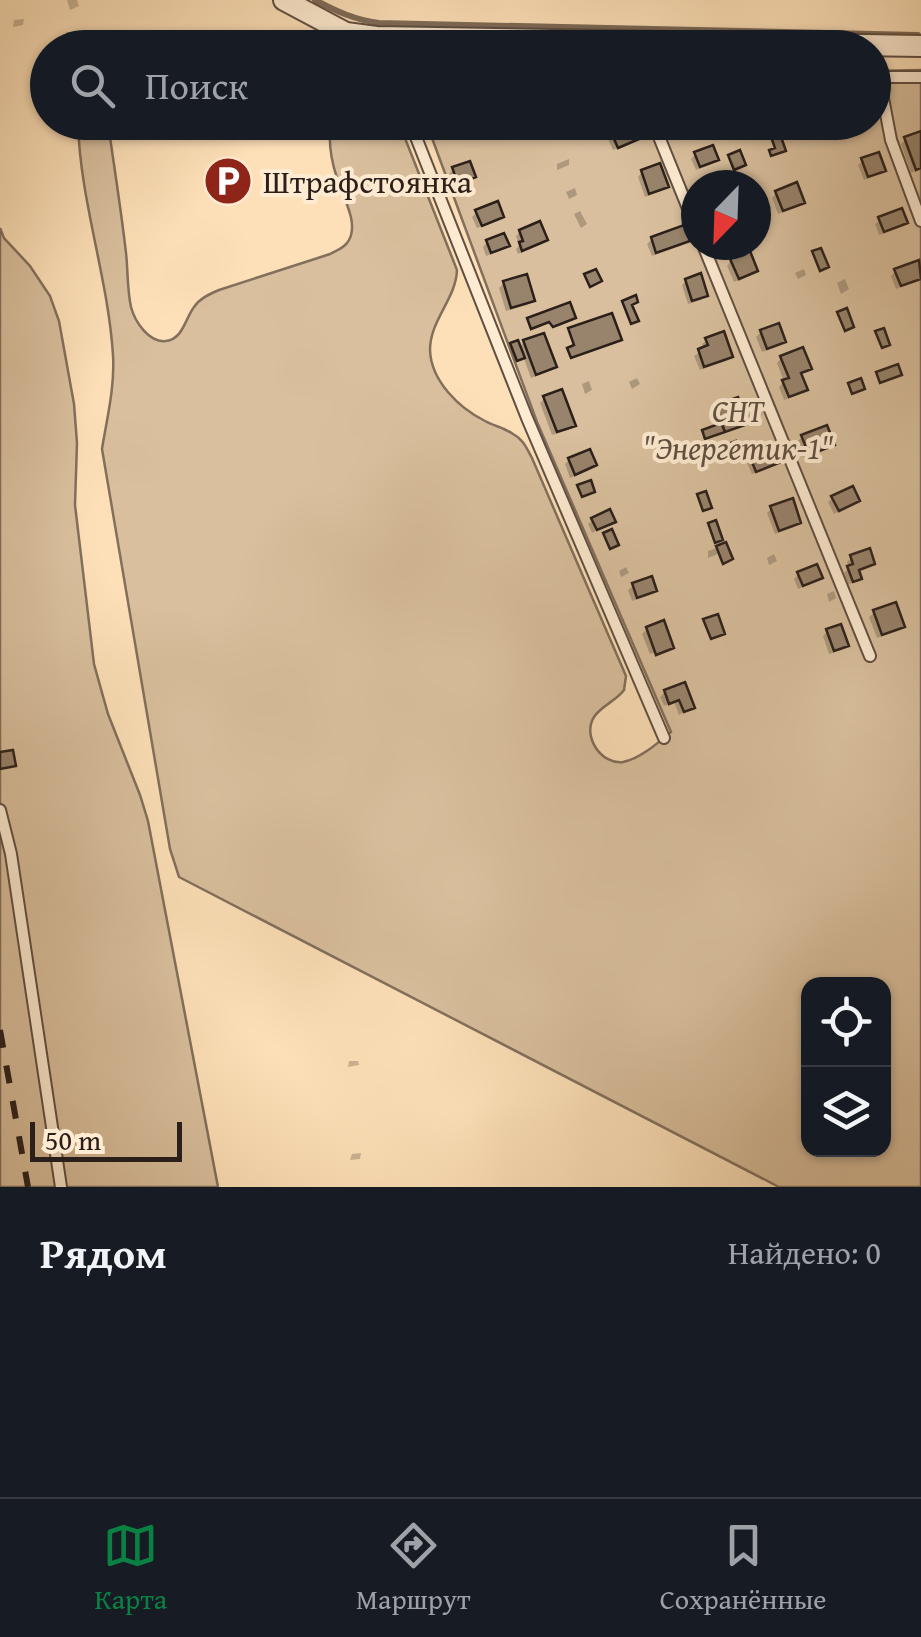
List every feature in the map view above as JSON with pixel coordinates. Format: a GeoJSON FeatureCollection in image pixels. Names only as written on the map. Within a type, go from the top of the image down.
{"type":"FeatureCollection","features":[{"type":"Feature","properties":{"kind":"street"},"geometry":{"type":"LineString","coordinates":[[284,0],[342,30]]}},
{"type":"Feature","properties":{"kind":"street"},"geometry":{"type":"LineString","coordinates":[[891,46],[921,46]]}},
{"type":"Feature","properties":{"kind":"lane"},"geometry":{"type":"LineString","coordinates":[[891,77],[921,77]]}},
{"type":"Feature","properties":{"kind":"lane"},"geometry":{"type":"LineString","coordinates":[[417,140],[526,418],[664,738]]}},
{"type":"Feature","properties":{"kind":"lane"},"geometry":{"type":"LineString","coordinates":[[660,140],[681,191]]}},
{"type":"Feature","properties":{"kind":"lane"},"geometry":{"type":"LineString","coordinates":[[891,140],[921,221]]}},
{"type":"Feature","properties":{"kind":"lane"},"geometry":{"type":"LineString","coordinates":[[709,260],[870,656]]}},
{"type":"Feature","properties":{"kind":"lane"},"geometry":{"type":"LineString","coordinates":[[0,810],[11,854],[62,1187]]}},
{"type":"Feature","properties":{"kind":"green space","name":"СНТ \"Энергетик-1\""},"geometry":{"type":"Polygon","coordinates":[[[921,70],[921,1187],[779,1187],[179,877],[170,849],[102,449],[112,391],[113,355],[79,140],[110,140],[131,307],[144,330],[154,339],[166,341],[176,337],[196,304],[209,295],[330,254],[345,245],[352,225],[330,140],[406,140],[457,270],[431,339],[435,372],[456,401],[524,444],[626,676],[624,690],[594,717],[592,740],[608,759],[623,762],[642,754],[671,732],[537,422],[433,140],[891,140],[891,71],[921,70]]]}},
{"type":"Feature","properties":{"kind":"green space"},"geometry":{"type":"Polygon","coordinates":[[[0,228],[50,296],[59,321],[74,404],[75,505],[94,664],[108,714],[148,821],[218,1187],[0,1187],[0,228]]]}},
{"type":"Feature","properties":{"kind":"building"},"geometry":{"type":"Polygon","coordinates":[[[921,131],[921,168],[916,170],[904,137],[921,131]]]}},
{"type":"Feature","properties":{"kind":"building"},"geometry":{"type":"Polygon","coordinates":[[[614,140],[637,140],[618,148],[614,140]]]}},
{"type":"Feature","properties":{"kind":"building"},"geometry":{"type":"Polygon","coordinates":[[[772,140],[782,140],[786,151],[771,156],[769,150],[775,148],[772,140]]]}},
{"type":"Feature","properties":{"kind":"building"},"geometry":{"type":"Polygon","coordinates":[[[713,145],[719,160],[700,167],[694,152],[713,145]]]}},
{"type":"Feature","properties":{"kind":"building"},"geometry":{"type":"Polygon","coordinates":[[[740,150],[746,165],[734,170],[728,155],[740,150]]]}},
{"type":"Feature","properties":{"kind":"building"},"geometry":{"type":"Polygon","coordinates":[[[879,152],[886,171],[868,177],[861,158],[879,152]]]}},
{"type":"Feature","properties":{"kind":"building"},"geometry":{"type":"Polygon","coordinates":[[[470,161],[476,177],[458,184],[452,167],[470,161]]]}},
{"type":"Feature","properties":{"kind":"building"},"geometry":{"type":"Polygon","coordinates":[[[660,163],[669,187],[649,194],[641,170],[660,163]]]}},
{"type":"Feature","properties":{"kind":"building"},"geometry":{"type":"Polygon","coordinates":[[[797,182],[805,203],[783,211],[775,191],[797,182]]]}},
{"type":"Feature","properties":{"kind":"building"},"geometry":{"type":"Polygon","coordinates":[[[498,201],[504,217],[482,226],[475,210],[498,201]]]}},
{"type":"Feature","properties":{"kind":"building"},"geometry":{"type":"Polygon","coordinates":[[[902,208],[908,223],[884,232],[878,217],[902,208]]]}},
{"type":"Feature","properties":{"kind":"building"},"geometry":{"type":"Polygon","coordinates":[[[540,221],[548,240],[522,251],[519,230],[540,221]]]}},
{"type":"Feature","properties":{"kind":"building"},"geometry":{"type":"Polygon","coordinates":[[[681,226],[681,244],[656,253],[651,237],[681,226]]]}},
{"type":"Feature","properties":{"kind":"building"},"geometry":{"type":"Polygon","coordinates":[[[504,233],[510,246],[491,253],[486,240],[504,233]]]}},
{"type":"Feature","properties":{"kind":"building"},"geometry":{"type":"Polygon","coordinates":[[[821,248],[829,267],[820,271],[812,251],[821,248]]]}},
{"type":"Feature","properties":{"kind":"building"},"geometry":{"type":"Polygon","coordinates":[[[730,260],[754,260],[758,271],[739,279],[730,260]]]}},
{"type":"Feature","properties":{"kind":"building"},"geometry":{"type":"Polygon","coordinates":[[[919,260],[921,279],[901,286],[894,269],[919,260]]]}},
{"type":"Feature","properties":{"kind":"building"},"geometry":{"type":"Polygon","coordinates":[[[596,269],[602,281],[590,287],[584,274],[596,269]]]}},
{"type":"Feature","properties":{"kind":"building"},"geometry":{"type":"Polygon","coordinates":[[[701,273],[708,296],[692,301],[685,279],[701,273]]]}},
{"type":"Feature","properties":{"kind":"building"},"geometry":{"type":"Polygon","coordinates":[[[527,274],[535,301],[511,308],[503,281],[527,274]]]}},
{"type":"Feature","properties":{"kind":"building"},"geometry":{"type":"Polygon","coordinates":[[[636,295],[638,302],[632,305],[639,321],[631,324],[622,301],[636,295]]]}},
{"type":"Feature","properties":{"kind":"building"},"geometry":{"type":"Polygon","coordinates":[[[570,302],[576,318],[553,327],[549,322],[531,329],[527,318],[570,302]]]}},
{"type":"Feature","properties":{"kind":"building"},"geometry":{"type":"Polygon","coordinates":[[[847,308],[854,327],[845,331],[837,312],[847,308]]]}},
{"type":"Feature","properties":{"kind":"building"},"geometry":{"type":"Polygon","coordinates":[[[612,313],[622,340],[571,358],[567,348],[574,345],[568,328],[612,313]]]}},
{"type":"Feature","properties":{"kind":"building"},"geometry":{"type":"Polygon","coordinates":[[[779,323],[786,342],[767,349],[760,330],[779,323]]]}},
{"type":"Feature","properties":{"kind":"building"},"geometry":{"type":"Polygon","coordinates":[[[884,328],[890,345],[882,348],[875,331],[884,328]]]}},
{"type":"Feature","properties":{"kind":"building"},"geometry":{"type":"Polygon","coordinates":[[[724,331],[733,357],[704,367],[698,349],[708,345],[705,338],[724,331]]]}},
{"type":"Feature","properties":{"kind":"building"},"geometry":{"type":"Polygon","coordinates":[[[544,333],[557,367],[536,375],[523,340],[544,333]]]}},
{"type":"Feature","properties":{"kind":"building"},"geometry":{"type":"Polygon","coordinates":[[[518,340],[525,358],[517,361],[510,343],[518,340]]]}},
{"type":"Feature","properties":{"kind":"building"},"geometry":{"type":"Polygon","coordinates":[[[803,347],[812,369],[801,373],[808,390],[789,397],[782,380],[789,378],[780,356],[803,347]]]}},
{"type":"Feature","properties":{"kind":"building"},"geometry":{"type":"Polygon","coordinates":[[[898,364],[902,375],[880,383],[876,372],[898,364]]]}},
{"type":"Feature","properties":{"kind":"building"},"geometry":{"type":"Polygon","coordinates":[[[861,378],[865,389],[852,394],[848,383],[861,378]]]}},
{"type":"Feature","properties":{"kind":"building"},"geometry":{"type":"Polygon","coordinates":[[[562,389],[576,426],[557,432],[543,396],[562,389]]]}},
{"type":"Feature","properties":{"kind":"building"},"geometry":{"type":"Polygon","coordinates":[[[738,397],[748,424],[725,432],[715,405],[738,397]]]}},
{"type":"Feature","properties":{"kind":"building"},"geometry":{"type":"Polygon","coordinates":[[[721,423],[725,432],[705,439],[702,430],[721,423]]]}},
{"type":"Feature","properties":{"kind":"building"},"geometry":{"type":"Polygon","coordinates":[[[827,425],[835,445],[809,455],[801,435],[827,425]]]}},
{"type":"Feature","properties":{"kind":"building"},"geometry":{"type":"Polygon","coordinates":[[[736,441],[740,453],[724,459],[720,447],[736,441]]]}},
{"type":"Feature","properties":{"kind":"building"},"geometry":{"type":"Polygon","coordinates":[[[775,447],[781,462],[756,472],[750,457],[775,447]]]}},
{"type":"Feature","properties":{"kind":"building"},"geometry":{"type":"Polygon","coordinates":[[[590,449],[597,465],[575,475],[568,458],[590,449]]]}},
{"type":"Feature","properties":{"kind":"building"},"geometry":{"type":"Polygon","coordinates":[[[591,480],[595,492],[582,497],[577,485],[591,480]]]}},
{"type":"Feature","properties":{"kind":"building"},"geometry":{"type":"Polygon","coordinates":[[[853,486],[860,501],[839,511],[831,496],[853,486]]]}},
{"type":"Feature","properties":{"kind":"building"},"geometry":{"type":"Polygon","coordinates":[[[706,491],[712,508],[703,511],[697,494],[706,491]]]}},
{"type":"Feature","properties":{"kind":"building"},"geometry":{"type":"Polygon","coordinates":[[[793,498],[801,523],[779,531],[770,506],[793,498]]]}},
{"type":"Feature","properties":{"kind":"building"},"geometry":{"type":"Polygon","coordinates":[[[610,509],[616,522],[597,530],[591,518],[610,509]]]}},
{"type":"Feature","properties":{"kind":"building"},"geometry":{"type":"Polygon","coordinates":[[[716,520],[723,540],[715,543],[708,523],[716,520]]]}},
{"type":"Feature","properties":{"kind":"building"},"geometry":{"type":"Polygon","coordinates":[[[612,529],[619,545],[610,549],[603,533],[612,529]]]}},
{"type":"Feature","properties":{"kind":"building"},"geometry":{"type":"Polygon","coordinates":[[[726,542],[733,559],[723,564],[716,546],[726,542]]]}},
{"type":"Feature","properties":{"kind":"building"},"geometry":{"type":"Polygon","coordinates":[[[870,548],[875,564],[859,570],[862,579],[853,582],[847,566],[853,564],[850,555],[870,548]]]}},
{"type":"Feature","properties":{"kind":"building"},"geometry":{"type":"Polygon","coordinates":[[[817,564],[823,578],[803,586],[797,572],[817,564]]]}},
{"type":"Feature","properties":{"kind":"building"},"geometry":{"type":"Polygon","coordinates":[[[652,576],[657,591],[637,598],[632,583],[652,576]]]}},
{"type":"Feature","properties":{"kind":"building"},"geometry":{"type":"Polygon","coordinates":[[[896,602],[905,627],[882,635],[873,610],[896,602]]]}},
{"type":"Feature","properties":{"kind":"building"},"geometry":{"type":"Polygon","coordinates":[[[718,614],[725,634],[711,639],[703,619],[718,614]]]}},
{"type":"Feature","properties":{"kind":"building"},"geometry":{"type":"Polygon","coordinates":[[[664,620],[674,648],[656,655],[646,627],[664,620]]]}},
{"type":"Feature","properties":{"kind":"building"},"geometry":{"type":"Polygon","coordinates":[[[841,624],[849,646],[834,651],[826,629],[841,624]]]}},
{"type":"Feature","properties":{"kind":"building"},"geometry":{"type":"Polygon","coordinates":[[[685,682],[695,708],[684,712],[679,700],[669,704],[664,690],[685,682]]]}},
{"type":"Feature","properties":{"kind":"building"},"geometry":{"type":"Polygon","coordinates":[[[13,750],[16,766],[0,769],[0,752],[13,750]]]}},
{"type":"Feature","properties":{"kind":"waterway"},"geometry":{"type":"LineString","coordinates":[[315,0],[346,15],[379,23],[693,30]]}},
{"type":"Feature","properties":{"kind":"waterway"},"geometry":{"type":"LineString","coordinates":[[891,34],[918,35]]}},
{"type":"Feature","properties":{"kind":"railway"},"geometry":{"type":"LineString","coordinates":[[0,1030],[28,1187]]}},
{"type":"Feature","properties":{"kind":"place","name":"Штрафстоянка"},"geometry":{"type":"Point","coordinates":[228,181]}}]}
